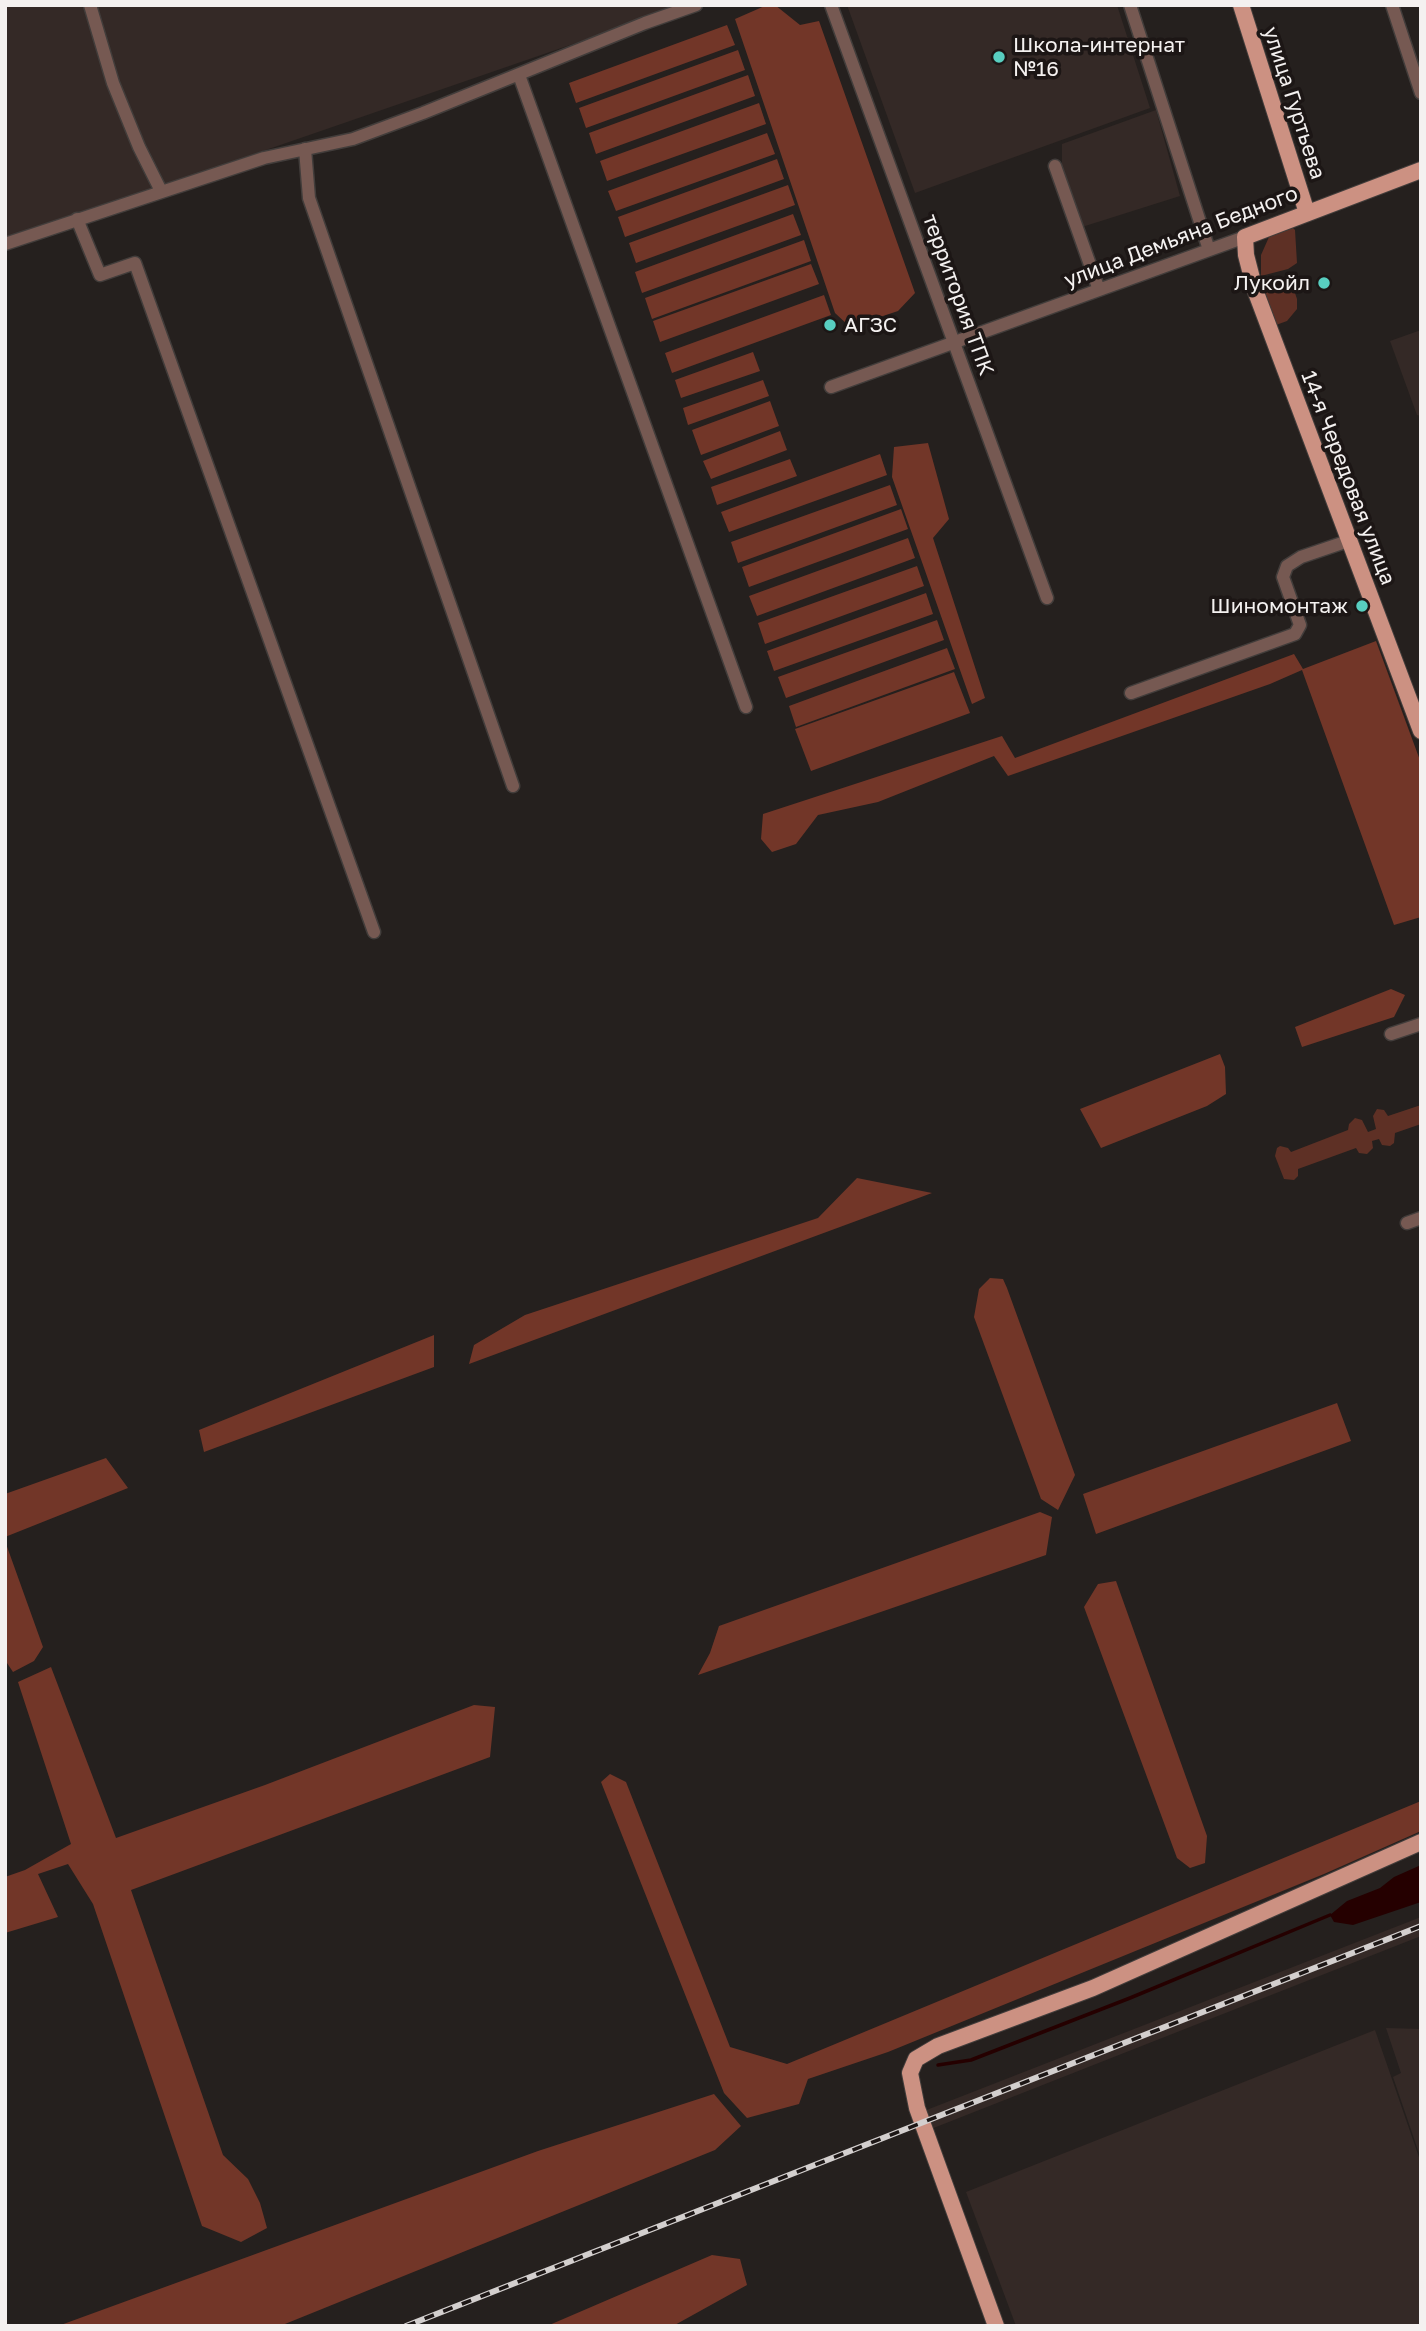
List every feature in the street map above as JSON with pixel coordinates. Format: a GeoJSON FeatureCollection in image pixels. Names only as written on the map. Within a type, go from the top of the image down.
{"type":"FeatureCollection","features":[{"type":"Feature","properties":{"kind":"main road","name":"улица Гуртьева"},"geometry":{"type":"LineString","coordinates":[[1241,5],[1307,212]]}},
{"type":"Feature","properties":{"kind":"main road","name":"улица Демьяна Бедного"},"geometry":{"type":"LineString","coordinates":[[1245,237],[1421,170]]}},
{"type":"Feature","properties":{"kind":"main road","name":"14-я Чередовая улица"},"geometry":{"type":"LineString","coordinates":[[1245,237],[1246,255],[1255,290],[1421,731]]}},
{"type":"Feature","properties":{"kind":"main road"},"geometry":{"type":"LineString","coordinates":[[996,2326],[917,2108],[905,2082],[916,2059],[925,2052],[1093,1988],[1421,1842]]}},
{"type":"Feature","properties":{"kind":"street"},"geometry":{"type":"LineString","coordinates":[[90,5],[113,83],[160,191]]}},
{"type":"Feature","properties":{"kind":"street"},"geometry":{"type":"LineString","coordinates":[[5,243],[264,158],[353,139],[696,5]]}},
{"type":"Feature","properties":{"kind":"street","name":"территория ТПК"},"geometry":{"type":"LineString","coordinates":[[831,5],[1047,598]]}},
{"type":"Feature","properties":{"kind":"street"},"geometry":{"type":"LineString","coordinates":[[1129,5],[1209,250]]}},
{"type":"Feature","properties":{"kind":"street"},"geometry":{"type":"LineString","coordinates":[[1392,5],[1421,93]]}},
{"type":"Feature","properties":{"kind":"street"},"geometry":{"type":"LineString","coordinates":[[519,75],[746,707]]}},
{"type":"Feature","properties":{"kind":"street"},"geometry":{"type":"LineString","coordinates":[[305,149],[309,198],[513,786]]}},
{"type":"Feature","properties":{"kind":"street"},"geometry":{"type":"LineString","coordinates":[[1055,166],[1100,290]]}},
{"type":"Feature","properties":{"kind":"street"},"geometry":{"type":"LineString","coordinates":[[77,219],[100,275],[135,263],[374,932]]}},
{"type":"Feature","properties":{"kind":"street","name":"улица Демьяна Бедного"},"geometry":{"type":"LineString","coordinates":[[831,387],[1245,237]]}},
{"type":"Feature","properties":{"kind":"street"},"geometry":{"type":"LineString","coordinates":[[1131,693],[1295,634],[1300,625],[1283,577],[1287,566],[1301,557],[1351,540]]}},
{"type":"Feature","properties":{"kind":"street"},"geometry":{"type":"LineString","coordinates":[[1391,1034],[1421,1024]]}},
{"type":"Feature","properties":{"kind":"street"},"geometry":{"type":"LineString","coordinates":[[1407,1223],[1421,1218]]}},
{"type":"Feature","properties":{"kind":"shaded area"},"geometry":{"type":"Polygon","coordinates":[[[5,5],[686,5],[5,240],[5,5]]]}},
{"type":"Feature","properties":{"kind":"shaded area"},"geometry":{"type":"Polygon","coordinates":[[[767,5],[775,5],[800,25],[819,21],[915,293],[898,311],[850,327],[835,313],[735,19],[767,5]]]}},
{"type":"Feature","properties":{"kind":"shaded area","name":"Школа-интернат №16"},"geometry":{"type":"Polygon","coordinates":[[[847,5],[1117,5],[1150,108],[915,193],[847,5]]]}},
{"type":"Feature","properties":{"kind":"shaded area"},"geometry":{"type":"Polygon","coordinates":[[[727,25],[735,45],[576,103],[569,83],[727,25]]]}},
{"type":"Feature","properties":{"kind":"shaded area"},"geometry":{"type":"Polygon","coordinates":[[[738,50],[745,70],[586,128],[579,108],[738,50]]]}},
{"type":"Feature","properties":{"kind":"shaded area"},"geometry":{"type":"Polygon","coordinates":[[[748,75],[755,96],[596,154],[589,133],[748,75]]]}},
{"type":"Feature","properties":{"kind":"shaded area"},"geometry":{"type":"Polygon","coordinates":[[[759,103],[766,124],[607,181],[600,161],[759,103]]]}},
{"type":"Feature","properties":{"kind":"shaded area"},"geometry":{"type":"Polygon","coordinates":[[[1156,110],[1180,196],[1082,227],[1062,175],[1062,144],[1156,110]]]}},
{"type":"Feature","properties":{"kind":"shaded area"},"geometry":{"type":"Polygon","coordinates":[[[767,133],[775,154],[616,211],[608,191],[767,133]]]}},
{"type":"Feature","properties":{"kind":"shaded area"},"geometry":{"type":"Polygon","coordinates":[[[777,159],[784,179],[625,237],[618,217],[777,159]]]}},
{"type":"Feature","properties":{"kind":"shaded area"},"geometry":{"type":"Polygon","coordinates":[[[788,185],[795,205],[636,263],[629,243],[788,185]]]}},
{"type":"Feature","properties":{"kind":"shaded area"},"geometry":{"type":"Polygon","coordinates":[[[793,214],[801,235],[642,293],[635,272],[793,214]]]}},
{"type":"Feature","properties":{"kind":"shaded area"},"geometry":{"type":"Polygon","coordinates":[[[1291,226],[1295,230],[1297,263],[1288,269],[1261,276],[1261,255],[1269,237],[1274,230],[1291,226]]]}},
{"type":"Feature","properties":{"kind":"shaded area"},"geometry":{"type":"Polygon","coordinates":[[[804,240],[811,261],[652,319],[645,298],[804,240]]]}},
{"type":"Feature","properties":{"kind":"shaded area"},"geometry":{"type":"Polygon","coordinates":[[[811,264],[819,284],[660,342],[653,321],[811,264]]]}},
{"type":"Feature","properties":{"kind":"shaded area"},"geometry":{"type":"Polygon","coordinates":[[[1285,284],[1294,290],[1297,309],[1287,321],[1276,325],[1265,294],[1269,289],[1285,284]]]}},
{"type":"Feature","properties":{"kind":"shaded area"},"geometry":{"type":"Polygon","coordinates":[[[824,295],[831,315],[672,373],[665,353],[824,295]]]}},
{"type":"Feature","properties":{"kind":"shaded area"},"geometry":{"type":"Polygon","coordinates":[[[1421,330],[1421,416],[1417,415],[1390,341],[1421,330]]]}},
{"type":"Feature","properties":{"kind":"shaded area"},"geometry":{"type":"Polygon","coordinates":[[[753,352],[760,371],[681,398],[675,380],[753,352]]]}},
{"type":"Feature","properties":{"kind":"shaded area"},"geometry":{"type":"Polygon","coordinates":[[[763,380],[769,396],[688,425],[683,408],[763,380]]]}},
{"type":"Feature","properties":{"kind":"shaded area"},"geometry":{"type":"Polygon","coordinates":[[[770,401],[779,426],[701,455],[692,430],[770,401]]]}},
{"type":"Feature","properties":{"kind":"shaded area"},"geometry":{"type":"Polygon","coordinates":[[[780,431],[787,450],[711,479],[703,461],[780,431]]]}},
{"type":"Feature","properties":{"kind":"shaded area"},"geometry":{"type":"Polygon","coordinates":[[[928,443],[949,519],[933,538],[985,698],[972,704],[892,477],[894,447],[928,443]]]}},
{"type":"Feature","properties":{"kind":"shaded area"},"geometry":{"type":"Polygon","coordinates":[[[880,454],[887,475],[729,532],[721,512],[880,454]]]}},
{"type":"Feature","properties":{"kind":"shaded area"},"geometry":{"type":"Polygon","coordinates":[[[790,459],[797,476],[717,505],[711,487],[790,459]]]}},
{"type":"Feature","properties":{"kind":"shaded area"},"geometry":{"type":"Polygon","coordinates":[[[890,485],[897,505],[738,563],[731,542],[890,485]]]}},
{"type":"Feature","properties":{"kind":"shaded area"},"geometry":{"type":"Polygon","coordinates":[[[901,509],[908,529],[749,587],[742,567],[901,509]]]}},
{"type":"Feature","properties":{"kind":"shaded area"},"geometry":{"type":"Polygon","coordinates":[[[908,538],[915,558],[757,616],[749,596],[908,538]]]}},
{"type":"Feature","properties":{"kind":"shaded area"},"geometry":{"type":"Polygon","coordinates":[[[917,566],[924,586],[765,644],[758,623],[917,566]]]}},
{"type":"Feature","properties":{"kind":"shaded area"},"geometry":{"type":"Polygon","coordinates":[[[926,593],[933,614],[774,671],[767,651],[926,593]]]}},
{"type":"Feature","properties":{"kind":"shaded area"},"geometry":{"type":"Polygon","coordinates":[[[937,620],[944,640],[786,698],[778,677],[937,620]]]}},
{"type":"Feature","properties":{"kind":"shaded area"},"geometry":{"type":"Polygon","coordinates":[[[1376,641],[1421,763],[1421,917],[1394,925],[1302,670],[1270,684],[1008,776],[994,756],[878,802],[818,815],[796,844],[772,852],[761,839],[763,814],[1002,736],[1015,758],[1294,654],[1303,669],[1376,641]]]}},
{"type":"Feature","properties":{"kind":"shaded area"},"geometry":{"type":"Polygon","coordinates":[[[947,648],[955,669],[796,727],[789,706],[947,648]]]}},
{"type":"Feature","properties":{"kind":"shaded area"},"geometry":{"type":"Polygon","coordinates":[[[954,672],[970,713],[811,771],[795,729],[954,672]]]}},
{"type":"Feature","properties":{"kind":"shaded area"},"geometry":{"type":"Polygon","coordinates":[[[1391,989],[1405,995],[1394,1017],[1302,1047],[1295,1027],[1391,989]]]}},
{"type":"Feature","properties":{"kind":"shaded area"},"geometry":{"type":"Polygon","coordinates":[[[1220,1054],[1225,1067],[1226,1094],[1207,1106],[1101,1148],[1080,1109],[1220,1054]]]}},
{"type":"Feature","properties":{"kind":"shaded area"},"geometry":{"type":"Polygon","coordinates":[[[1421,1105],[1421,1124],[1395,1133],[1394,1143],[1390,1146],[1382,1145],[1379,1139],[1372,1141],[1373,1148],[1367,1154],[1359,1153],[1356,1148],[1298,1169],[1298,1176],[1294,1180],[1284,1179],[1275,1156],[1280,1146],[1291,1152],[1348,1130],[1349,1124],[1355,1118],[1362,1120],[1368,1132],[1376,1129],[1373,1116],[1377,1109],[1384,1110],[1388,1116],[1421,1105]]]}},
{"type":"Feature","properties":{"kind":"shaded area"},"geometry":{"type":"Polygon","coordinates":[[[857,1178],[932,1193],[469,1364],[474,1345],[525,1315],[818,1218],[857,1178]]]}},
{"type":"Feature","properties":{"kind":"shaded area"},"geometry":{"type":"Polygon","coordinates":[[[990,1278],[1003,1279],[1007,1288],[1075,1475],[1058,1510],[1041,1499],[974,1317],[979,1289],[990,1278]]]}},
{"type":"Feature","properties":{"kind":"shaded area"},"geometry":{"type":"Polygon","coordinates":[[[434,1335],[434,1367],[204,1452],[199,1430],[434,1335]]]}},
{"type":"Feature","properties":{"kind":"shaded area"},"geometry":{"type":"Polygon","coordinates":[[[1337,1403],[1351,1441],[1096,1534],[1083,1494],[1337,1403]]]}},
{"type":"Feature","properties":{"kind":"shaded area"},"geometry":{"type":"Polygon","coordinates":[[[106,1458],[128,1488],[5,1537],[5,1494],[106,1458]]]}},
{"type":"Feature","properties":{"kind":"shaded area"},"geometry":{"type":"Polygon","coordinates":[[[1040,1512],[1052,1517],[1046,1555],[698,1675],[710,1653],[719,1626],[1040,1512]]]}},
{"type":"Feature","properties":{"kind":"shaded area"},"geometry":{"type":"Polygon","coordinates":[[[5,1541],[43,1647],[34,1661],[13,1672],[5,1660],[5,1541]]]}},
{"type":"Feature","properties":{"kind":"shaded area"},"geometry":{"type":"Polygon","coordinates":[[[1116,1581],[1207,1836],[1205,1863],[1190,1868],[1177,1858],[1084,1607],[1098,1584],[1116,1581]]]}},
{"type":"Feature","properties":{"kind":"shaded area"},"geometry":{"type":"Polygon","coordinates":[[[51,1667],[116,1838],[265,1785],[474,1705],[495,1707],[490,1757],[131,1890],[223,2155],[248,2179],[260,2203],[267,2228],[241,2242],[202,2226],[93,1904],[68,1864],[38,1874],[58,1917],[5,1933],[5,1877],[25,1870],[71,1844],[18,1682],[51,1667]]]}},
{"type":"Feature","properties":{"kind":"shaded area"},"geometry":{"type":"Polygon","coordinates":[[[610,1774],[626,1782],[730,2047],[787,2064],[1421,1801],[1421,1831],[1324,1874],[888,2052],[808,2079],[799,2104],[747,2118],[724,2093],[601,1782],[610,1774]]]}},
{"type":"Feature","properties":{"kind":"shaded area"},"geometry":{"type":"Polygon","coordinates":[[[1421,1865],[1421,1902],[1353,1925],[1334,1922],[1330,1915],[1347,1901],[1380,1888],[1394,1877],[1421,1865]]]}},
{"type":"Feature","properties":{"kind":"shaded area"},"geometry":{"type":"Polygon","coordinates":[[[1421,1917],[1421,1936],[931,2129],[924,2111],[1421,1917]]]}},
{"type":"Feature","properties":{"kind":"shaded area"},"geometry":{"type":"Polygon","coordinates":[[[1386,2028],[1421,2029],[1421,2159],[1393,2077],[1401,2073],[1386,2028]]]}},
{"type":"Feature","properties":{"kind":"shaded area"},"geometry":{"type":"Polygon","coordinates":[[[1375,2030],[1421,2163],[1421,2326],[1016,2326],[966,2192],[1375,2030]]]}},
{"type":"Feature","properties":{"kind":"shaded area"},"geometry":{"type":"Polygon","coordinates":[[[714,2094],[741,2126],[715,2150],[280,2326],[58,2326],[538,2151],[714,2094]]]}},
{"type":"Feature","properties":{"kind":"shaded area"},"geometry":{"type":"Polygon","coordinates":[[[712,2255],[740,2259],[747,2285],[673,2326],[547,2326],[712,2255]]]}},
{"type":"Feature","properties":{"kind":"waterway"},"geometry":{"type":"LineString","coordinates":[[938,2065],[971,2060],[1330,1915]]}},
{"type":"Feature","properties":{"kind":"railway"},"geometry":{"type":"LineString","coordinates":[[406,2326],[1421,1926]]}},
{"type":"Feature","properties":{"kind":"place","name":"Школа-интернат №16"},"geometry":{"type":"Point","coordinates":[999,57]}},
{"type":"Feature","properties":{"kind":"place","name":"Лукойл"},"geometry":{"type":"Point","coordinates":[1324,283]}},
{"type":"Feature","properties":{"kind":"place","name":"АГЗС"},"geometry":{"type":"Point","coordinates":[830,325]}},
{"type":"Feature","properties":{"kind":"place","name":"Шиномонтаж"},"geometry":{"type":"Point","coordinates":[1362,606]}}]}
